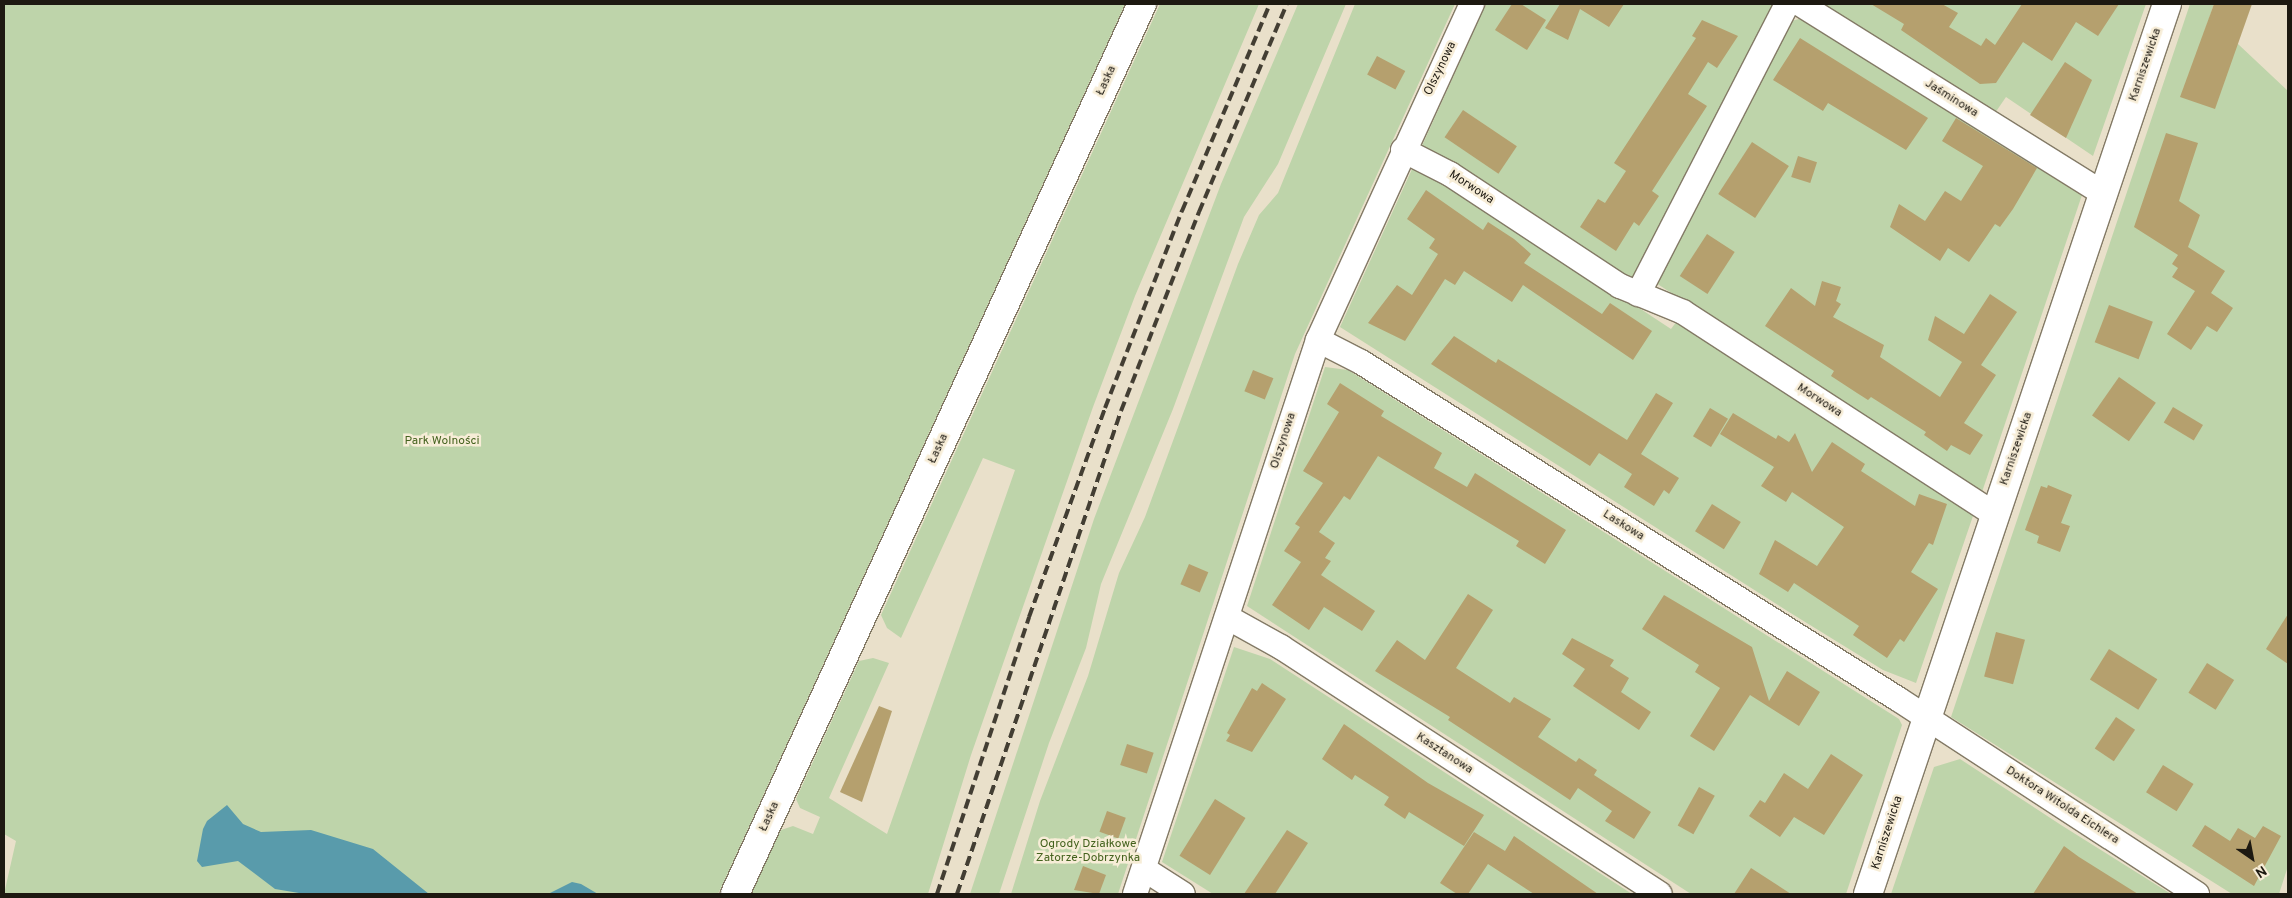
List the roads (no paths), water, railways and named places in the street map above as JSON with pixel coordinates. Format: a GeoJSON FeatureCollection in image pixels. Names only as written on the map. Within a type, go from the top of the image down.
{"type":"FeatureCollection","features":[{"type":"Feature","properties":{"kind":"main road","name":"Łaska"},"geometry":{"type":"LineString","coordinates":[[735,894],[1142,4]]}},
{"type":"Feature","properties":{"kind":"main road","name":"Karniszewicka"},"geometry":{"type":"LineString","coordinates":[[1868,894],[2167,4]]}},
{"type":"Feature","properties":{"kind":"street","name":"Olszynowa"},"geometry":{"type":"LineString","coordinates":[[1135,894],[1318,340],[1403,150],[1472,4]]}},
{"type":"Feature","properties":{"kind":"street"},"geometry":{"type":"LineString","coordinates":[[1638,294],[1787,4]]}},
{"type":"Feature","properties":{"kind":"street","name":"Jaśminowa"},"geometry":{"type":"LineString","coordinates":[[1800,4],[2103,193]]}},
{"type":"Feature","properties":{"kind":"street","name":"Morwowa"},"geometry":{"type":"LineString","coordinates":[[1403,150],[1450,174],[1620,286],[1682,312],[1995,515]]}},
{"type":"Feature","properties":{"kind":"street","name":"Laskowa"},"geometry":{"type":"LineString","coordinates":[[1318,340],[1361,362],[1927,717]]}},
{"type":"Feature","properties":{"kind":"street","name":"Kasztanowa"},"geometry":{"type":"LineString","coordinates":[[1227,617],[1280,647],[1660,894]]}},
{"type":"Feature","properties":{"kind":"street","name":"Doktora Witolda Eichlera"},"geometry":{"type":"LineString","coordinates":[[1927,717],[2197,894]]}},
{"type":"Feature","properties":{"kind":"street"},"geometry":{"type":"LineString","coordinates":[[1144,869],[1183,894]]}},
{"type":"Feature","properties":{"kind":"water"},"geometry":{"type":"Polygon","coordinates":[[[227,805],[243,824],[261,832],[311,830],[373,849],[429,894],[305,894],[275,889],[238,861],[202,867],[197,861],[203,829],[207,821],[227,805]]]}},
{"type":"Feature","properties":{"kind":"water"},"geometry":{"type":"Polygon","coordinates":[[[572,882],[581,884],[598,894],[548,894],[572,882]]]}},
{"type":"Feature","properties":{"kind":"railway"},"geometry":{"type":"LineString","coordinates":[[937,894],[1029,617],[1105,408],[1182,211],[1270,4]]}},
{"type":"Feature","properties":{"kind":"railway"},"geometry":{"type":"LineString","coordinates":[[957,894],[1121,411],[1199,212],[1287,4]]}},
{"type":"Feature","properties":{"kind":"park label","name":"Park Wolności"},"geometry":{"type":"Point","coordinates":[442,442]}},
{"type":"Feature","properties":{"kind":"park label","name":"Ogrody Działkowe Zatorze-Dobrzynka"},"geometry":{"type":"Point","coordinates":[1088,852]}}]}
